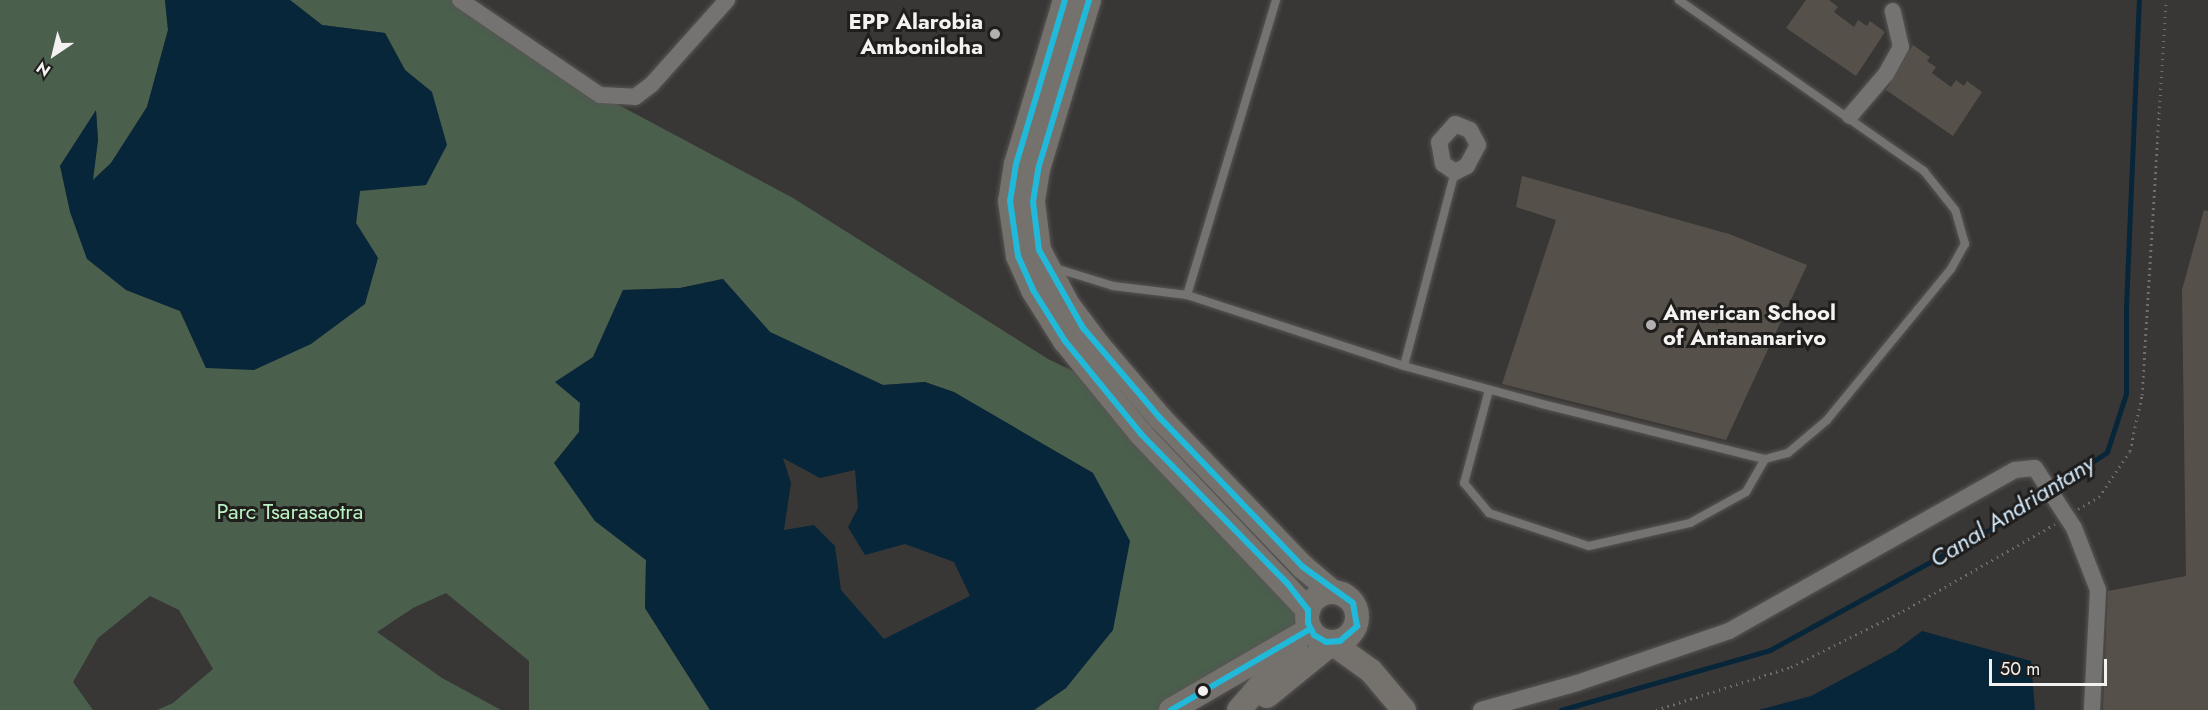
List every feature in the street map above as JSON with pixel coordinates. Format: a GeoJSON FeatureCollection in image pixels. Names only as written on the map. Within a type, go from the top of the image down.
{"type":"FeatureCollection","features":[{"type":"Feature","properties":{"kind":"main road"},"geometry":{"type":"LineString","coordinates":[[1065,0],[1016,164],[1010,201],[1018,256],[1033,290],[1065,341],[1135,426],[1309,619],[1319,639],[1332,643],[1371,671],[1404,710]]}},
{"type":"Feature","properties":{"kind":"main road"},"geometry":{"type":"LineString","coordinates":[[1089,0],[1038,169],[1033,202],[1039,250],[1083,328],[1160,418],[1303,567],[1333,592],[1353,603],[1357,626],[1371,671]]}},
{"type":"Feature","properties":{"kind":"main road"},"geometry":{"type":"LineString","coordinates":[[1246,707],[1309,619],[1317,596],[1333,592]]}},
{"type":"Feature","properties":{"kind":"main road"},"geometry":{"type":"LineString","coordinates":[[1171,710],[1228,675],[1309,619]]}},
{"type":"Feature","properties":{"kind":"main road"},"geometry":{"type":"LineString","coordinates":[[1246,707],[1332,643],[1347,638],[1357,626]]}},
{"type":"Feature","properties":{"kind":"main road"},"geometry":{"type":"LineString","coordinates":[[1228,675],[1246,707]]}},
{"type":"Feature","properties":{"kind":"street"},"geometry":{"type":"LineString","coordinates":[[460,0],[600,95],[634,97],[652,84],[666,63],[727,0]]}},
{"type":"Feature","properties":{"kind":"street"},"geometry":{"type":"LineString","coordinates":[[1850,116],[1886,74],[1901,47],[1893,11]]}},
{"type":"Feature","properties":{"kind":"street"},"geometry":{"type":"LineString","coordinates":[[1481,710],[1577,683],[1729,631],[2015,470],[2035,468],[2066,517],[2098,590],[2092,710]]}},
{"type":"Feature","properties":{"kind":"lane"},"geometry":{"type":"LineString","coordinates":[[1187,295],[1276,0]]}},
{"type":"Feature","properties":{"kind":"lane"},"geometry":{"type":"LineString","coordinates":[[1046,265],[1113,286],[1187,295],[1404,366],[1489,390],[1765,459],[1788,453],[1827,420],[1951,269],[1965,244],[1955,210],[1924,171],[1850,116],[1679,0]]}},
{"type":"Feature","properties":{"kind":"lane"},"geometry":{"type":"LineString","coordinates":[[1404,366],[1455,172]]}},
{"type":"Feature","properties":{"kind":"lane"},"geometry":{"type":"LineString","coordinates":[[1489,390],[1464,483],[1489,513],[1589,546],[1690,523],[1746,492],[1765,459]]}},
{"type":"Feature","properties":{"kind":"path"},"geometry":{"type":"LineString","coordinates":[[1656,710],[1791,667],[1903,612],[2099,497],[2130,451],[2142,395],[2166,0]]}},
{"type":"Feature","properties":{"kind":"green space","name":"Parc Tsarasaotra"},"geometry":{"type":"Polygon","coordinates":[[[0,0],[165,0],[168,30],[147,107],[111,163],[92,181],[98,140],[96,111],[60,166],[127,290],[180,311],[206,368],[378,258],[356,223],[360,190],[426,185],[432,92],[405,70],[385,33],[322,25],[290,0],[460,0],[600,95],[793,198],[1048,359],[1094,381],[1298,613],[1300,624],[1168,710],[1034,710],[1066,688],[1093,473],[953,392],[925,382],[883,385],[770,332],[722,279],[680,288],[623,290],[593,357],[580,403],[579,432],[554,463],[595,521],[646,560],[645,608],[710,710],[529,710],[529,661],[446,593],[413,608],[377,632],[442,678],[501,710],[157,710],[173,703],[213,669],[179,610],[150,596],[98,638],[73,682],[93,710],[0,710],[0,0]]]}},
{"type":"Feature","properties":{"kind":"water"},"geometry":{"type":"Polygon","coordinates":[[[165,0],[290,0],[322,25],[385,33],[405,70],[432,92],[447,145],[426,185],[360,191],[356,223],[378,258],[365,304],[311,344],[254,370],[206,368],[180,311],[126,290],[87,259],[70,212],[60,166],[96,110],[98,140],[93,180],[111,163],[147,107],[168,30],[165,0]]]}},
{"type":"Feature","properties":{"kind":"water"},"geometry":{"type":"Polygon","coordinates":[[[723,279],[770,332],[883,385],[925,382],[954,392],[1093,473],[1130,541],[1113,630],[1066,688],[1034,710],[710,710],[645,608],[646,560],[595,521],[554,463],[579,432],[580,403],[555,382],[593,357],[623,290],[680,288],[723,279]],[[783,458],[791,483],[784,530],[814,525],[835,546],[841,590],[884,639],[970,596],[954,562],[905,544],[865,555],[848,527],[858,508],[855,470],[820,478],[783,458]]]}},
{"type":"Feature","properties":{"kind":"water"},"geometry":{"type":"Polygon","coordinates":[[[1922,631],[2031,661],[2035,710],[1758,710],[1811,696],[1895,651],[1922,631]]]}},
{"type":"Feature","properties":{"kind":"building"},"geometry":{"type":"Polygon","coordinates":[[[1806,0],[1829,0],[1838,7],[1834,12],[1854,27],[1858,20],[1867,26],[1870,21],[1885,32],[1856,76],[1786,28],[1806,0]]]}},
{"type":"Feature","properties":{"kind":"building"},"geometry":{"type":"Polygon","coordinates":[[[1913,45],[1930,57],[1927,61],[1936,67],[1932,73],[1951,87],[1956,80],[1964,86],[1967,81],[1982,92],[1953,136],[1886,90],[1913,45]]]}},
{"type":"Feature","properties":{"kind":"building","name":"American School of Antananarivo"},"geometry":{"type":"Polygon","coordinates":[[[1522,176],[1729,234],[1807,265],[1726,440],[1502,384],[1556,220],[1516,207],[1522,176]]]}},
{"type":"Feature","properties":{"kind":"building"},"geometry":{"type":"Polygon","coordinates":[[[2204,210],[2208,211],[2208,710],[2103,710],[2108,591],[2186,576],[2182,290],[2204,210]]]}},
{"type":"Feature","properties":{"kind":"waterway","name":"Canal Andriantany"},"geometry":{"type":"LineString","coordinates":[[1561,710],[1770,650],[2003,522],[2107,452],[2126,394],[2126,307],[2139,0]]}},
{"type":"Feature","properties":{"kind":"transit line"},"geometry":{"type":"LineString","coordinates":[[1065,0],[1016,164],[1010,201],[1018,256],[1033,290],[1065,341],[1141,434],[1287,583],[1308,610],[1308,623],[1314,635],[1326,642],[1340,641],[1357,626],[1353,603],[1303,567],[1160,418],[1083,328],[1039,250],[1033,202],[1038,169],[1089,0]]}},
{"type":"Feature","properties":{"kind":"transit line"},"geometry":{"type":"LineString","coordinates":[[1171,710],[1310,629]]}},
{"type":"Feature","properties":{"kind":"place","name":"EPP Alarobia Amboniloha"},"geometry":{"type":"Point","coordinates":[995,34]}},
{"type":"Feature","properties":{"kind":"place","name":"American School of Antananarivo"},"geometry":{"type":"Point","coordinates":[1651,325]}}]}
